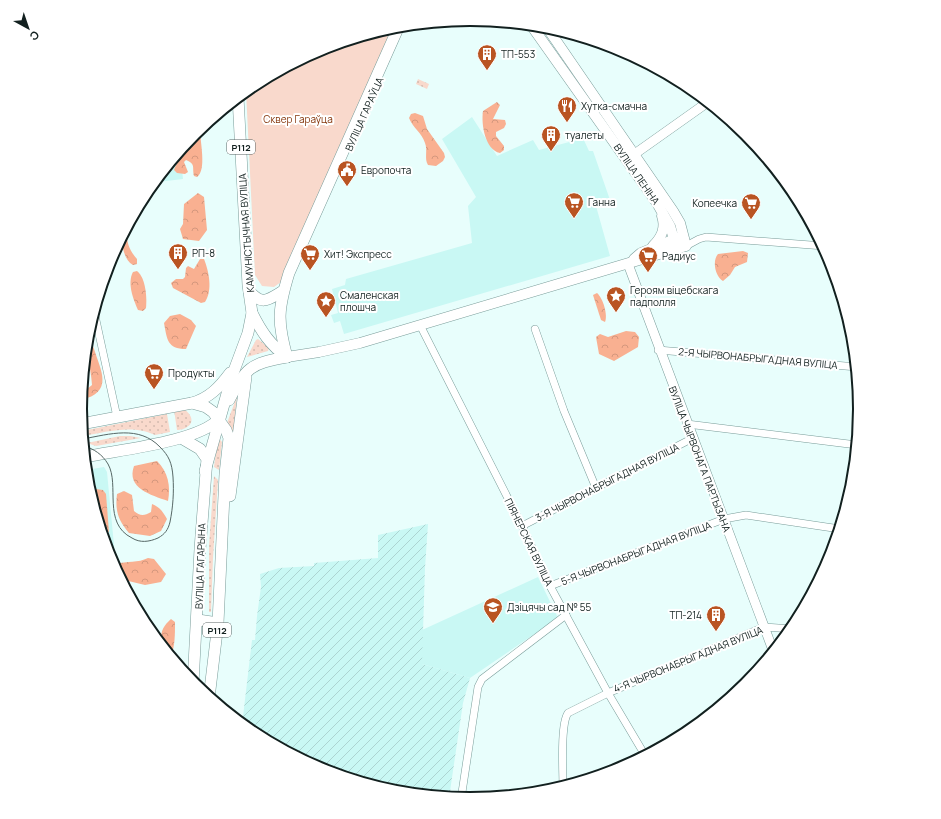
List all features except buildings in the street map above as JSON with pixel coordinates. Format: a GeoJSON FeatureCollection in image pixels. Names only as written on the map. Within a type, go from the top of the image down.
{"type":"FeatureCollection","features":[{"type":"Feature","properties":{"kind":"main road","name":"ВУЛІЦА ЛЕНІНА"},"geometry":{"type":"LineString","coordinates":[[536,31],[673,211],[681,243]]}},
{"type":"Feature","properties":{"kind":"main road","name":"ВУЛІЦА ГАРАЎЦА"},"geometry":{"type":"LineString","coordinates":[[283,291],[293,274],[402,32]]}},
{"type":"Feature","properties":{"kind":"main road","name":"ВУЛІЦА ГАРАЎЦА"},"geometry":{"type":"LineString","coordinates":[[287,357],[279,323],[279,308],[289,273],[396,33]]}},
{"type":"Feature","properties":{"kind":"main road","name":"ВУЛІЦА ЛЕНІНА"},"geometry":{"type":"LineString","coordinates":[[552,35],[631,157],[681,243]]}},
{"type":"Feature","properties":{"kind":"main road","name":"КАМУНІСТЫЧНАЯ ВУЛІЦА"},"geometry":{"type":"LineString","coordinates":[[235,366],[244,345],[252,313],[249,291],[238,104]]}},
{"type":"Feature","properties":{"kind":"main road"},"geometry":{"type":"LineString","coordinates":[[648,250],[661,237],[664,228],[663,218],[658,203]]}},
{"type":"Feature","properties":{"kind":"main road"},"geometry":{"type":"LineString","coordinates":[[628,264],[641,253],[648,250],[681,243]]}},
{"type":"Feature","properties":{"kind":"main road"},"geometry":{"type":"LineString","coordinates":[[90,456],[183,438],[212,426],[219,420],[248,370],[261,362],[341,348],[628,264],[681,243]]}},
{"type":"Feature","properties":{"kind":"main road"},"geometry":{"type":"LineString","coordinates":[[249,291],[259,300],[264,300],[283,291]]}},
{"type":"Feature","properties":{"kind":"main road"},"geometry":{"type":"LineString","coordinates":[[252,313],[273,347],[287,357]]}},
{"type":"Feature","properties":{"kind":"main road"},"geometry":{"type":"LineString","coordinates":[[88,423],[192,402],[209,396],[220,386],[235,366]]}},
{"type":"Feature","properties":{"kind":"main road","name":"ВУЛІЦА ГАГАРЫНА"},"geometry":{"type":"LineString","coordinates":[[205,472],[235,366]]}},
{"type":"Feature","properties":{"kind":"main road","name":"ВУЛІЦА ГАГАРЫНА"},"geometry":{"type":"LineString","coordinates":[[220,548],[233,475],[243,387],[248,370]]}},
{"type":"Feature","properties":{"kind":"main road"},"geometry":{"type":"LineString","coordinates":[[192,402],[206,407],[219,420]]}},
{"type":"Feature","properties":{"kind":"main road","name":"ВУЛІЦА ГАГАРЫНА"},"geometry":{"type":"LineString","coordinates":[[210,691],[218,623],[220,548],[229,438],[226,430],[219,420]]}},
{"type":"Feature","properties":{"kind":"main road","name":"ВУЛІЦА ГАГАРЫНА"},"geometry":{"type":"LineString","coordinates":[[183,438],[196,445],[205,453],[207,459],[200,549],[198,620],[194,675]]}},
{"type":"Feature","properties":{"kind":"main road"},"geometry":{"type":"LineString","coordinates":[[198,620],[218,623]]}},
{"type":"Feature","properties":{"kind":"street"},"geometry":{"type":"LineString","coordinates":[[631,157],[704,105]]}},
{"type":"Feature","properties":{"kind":"street"},"geometry":{"type":"LineString","coordinates":[[681,243],[706,237],[817,245]]}},
{"type":"Feature","properties":{"kind":"street","name":"ВУЛІЦА ЧЫРВОНАГА ПАРТЫЗАНА"},"geometry":{"type":"LineString","coordinates":[[628,264],[658,350],[693,438],[772,647]]}},
{"type":"Feature","properties":{"kind":"street"},"geometry":{"type":"LineString","coordinates":[[97,324],[116,417]]}},
{"type":"Feature","properties":{"kind":"street","name":"ПІЯНЕРСКАЯ ВУЛІЦА"},"geometry":{"type":"LineString","coordinates":[[420,324],[522,526],[550,586],[608,692],[643,751]]}},
{"type":"Feature","properties":{"kind":"street"},"geometry":{"type":"LineString","coordinates":[[535,329],[564,411],[596,488]]}},
{"type":"Feature","properties":{"kind":"street","name":"2-Я ЧЫРВОНАБРЫГАДНАЯ ВУЛІЦА"},"geometry":{"type":"LineString","coordinates":[[658,350],[852,367]]}},
{"type":"Feature","properties":{"kind":"street"},"geometry":{"type":"LineString","coordinates":[[687,424],[852,444]]}},
{"type":"Feature","properties":{"kind":"street","name":"3-Я ЧЫРВОНАБРЫГАДНАЯ ВУЛІЦА"},"geometry":{"type":"LineString","coordinates":[[522,526],[693,438]]}},
{"type":"Feature","properties":{"kind":"street","name":"5-Я ЧЫРВОНАБРЫГАДНАЯ ВУЛІЦА"},"geometry":{"type":"LineString","coordinates":[[550,586],[724,519],[746,515],[835,528]]}},
{"type":"Feature","properties":{"kind":"street"},"geometry":{"type":"LineString","coordinates":[[462,793],[478,687],[482,679],[566,616]]}},
{"type":"Feature","properties":{"kind":"street","name":"4-Я ЧЫРВОНАБРЫГАДНАЯ ВУЛІЦА"},"geometry":{"type":"LineString","coordinates":[[562,782],[565,717],[568,713],[608,692],[764,627],[785,628]]}},
{"type":"Feature","properties":{"kind":"shaded area"},"geometry":{"type":"Polygon","coordinates":[[[472,117],[497,156],[533,140],[539,150],[573,141],[582,136],[589,151],[593,151],[610,200],[596,206],[610,256],[344,334],[340,321],[334,323],[331,315],[338,313],[332,289],[345,285],[346,279],[472,243],[468,206],[476,197],[442,139],[472,117]]]}},
{"type":"Feature","properties":{"kind":"shaded area"},"geometry":{"type":"Polygon","coordinates":[[[181,158],[183,179],[162,182],[181,158]]]}},
{"type":"Feature","properties":{"kind":"shaded area"},"geometry":{"type":"Polygon","coordinates":[[[104,467],[107,472],[115,553],[100,509],[92,469],[104,467]]]}},
{"type":"Feature","properties":{"kind":"shaded area"},"geometry":{"type":"Polygon","coordinates":[[[428,524],[422,664],[470,678],[463,703],[450,792],[420,790],[396,786],[347,773],[324,764],[279,742],[243,718],[252,640],[255,640],[261,587],[260,574],[279,568],[314,566],[314,563],[378,558],[378,535],[428,524]]]}},
{"type":"Feature","properties":{"kind":"shaded area","name":"Дзіцячы сад № 55"},"geometry":{"type":"Polygon","coordinates":[[[538,577],[558,618],[470,678],[422,664],[422,630],[538,577]]]}},
{"type":"Feature","properties":{"kind":"green space","name":"Сквер Гараўца"},"geometry":{"type":"Polygon","coordinates":[[[390,35],[281,282],[274,287],[262,286],[255,275],[246,98],[279,77],[324,55],[347,46],[390,35]]]}},
{"type":"Feature","properties":{"kind":"green space"},"geometry":{"type":"Polygon","coordinates":[[[418,79],[429,84],[427,89],[416,84],[418,79]]]}},
{"type":"Feature","properties":{"kind":"green space"},"geometry":{"type":"Polygon","coordinates":[[[497,102],[500,105],[493,119],[505,120],[506,124],[504,128],[496,132],[496,136],[504,146],[504,150],[500,153],[495,151],[488,142],[485,136],[483,123],[483,111],[497,102]]]}},
{"type":"Feature","properties":{"kind":"green space"},"geometry":{"type":"Polygon","coordinates":[[[415,113],[423,116],[427,129],[444,153],[445,157],[443,161],[436,166],[428,165],[426,160],[426,146],[424,139],[409,118],[411,114],[415,113]]]}},
{"type":"Feature","properties":{"kind":"green space"},"geometry":{"type":"Polygon","coordinates":[[[201,137],[202,168],[197,177],[194,176],[192,164],[186,160],[184,162],[188,172],[185,174],[177,173],[174,170],[178,162],[201,137]]]}},
{"type":"Feature","properties":{"kind":"green space"},"geometry":{"type":"Polygon","coordinates":[[[198,193],[204,197],[207,230],[199,241],[183,239],[180,229],[183,224],[184,204],[198,193]]]}},
{"type":"Feature","properties":{"kind":"green space"},"geometry":{"type":"Polygon","coordinates":[[[127,239],[128,244],[137,259],[137,264],[133,265],[130,263],[123,250],[127,239]]]}},
{"type":"Feature","properties":{"kind":"green space"},"geometry":{"type":"Polygon","coordinates":[[[743,251],[748,253],[747,262],[735,267],[730,275],[723,281],[720,279],[715,268],[715,260],[718,254],[743,251]]]}},
{"type":"Feature","properties":{"kind":"green space"},"geometry":{"type":"Polygon","coordinates":[[[200,259],[204,259],[206,264],[210,287],[205,302],[201,303],[173,288],[171,283],[176,279],[183,279],[185,277],[186,268],[188,266],[194,269],[200,259]]]}},
{"type":"Feature","properties":{"kind":"green space"},"geometry":{"type":"Polygon","coordinates":[[[137,271],[142,278],[145,288],[146,308],[143,311],[138,310],[131,291],[131,276],[133,272],[137,271]]]}},
{"type":"Feature","properties":{"kind":"green space"},"geometry":{"type":"Polygon","coordinates":[[[597,293],[604,307],[606,315],[605,322],[601,320],[593,295],[597,293]]]}},
{"type":"Feature","properties":{"kind":"green space"},"geometry":{"type":"Polygon","coordinates":[[[180,314],[191,320],[196,326],[186,349],[180,349],[171,345],[167,338],[164,323],[170,316],[180,314]]]}},
{"type":"Feature","properties":{"kind":"green space"},"geometry":{"type":"Polygon","coordinates":[[[626,331],[635,332],[639,337],[638,347],[614,361],[599,354],[596,337],[600,334],[608,337],[626,331]]]}},
{"type":"Feature","properties":{"kind":"green space"},"geometry":{"type":"Polygon","coordinates":[[[258,339],[269,348],[268,351],[247,357],[256,340],[258,339]]]}},
{"type":"Feature","properties":{"kind":"green space"},"geometry":{"type":"Polygon","coordinates":[[[92,345],[100,365],[102,380],[98,392],[87,397],[88,388],[92,385],[89,366],[92,345]]]}},
{"type":"Feature","properties":{"kind":"green space"},"geometry":{"type":"Polygon","coordinates":[[[237,396],[233,435],[227,423],[237,396]]]}},
{"type":"Feature","properties":{"kind":"green space"},"geometry":{"type":"Polygon","coordinates":[[[174,410],[186,410],[192,420],[190,425],[181,430],[177,430],[174,410]]]}},
{"type":"Feature","properties":{"kind":"green space"},"geometry":{"type":"Polygon","coordinates":[[[167,414],[170,432],[155,435],[129,429],[88,435],[88,430],[167,414]]]}},
{"type":"Feature","properties":{"kind":"green space"},"geometry":{"type":"Polygon","coordinates":[[[120,436],[141,438],[96,446],[89,443],[120,436]]]}},
{"type":"Feature","properties":{"kind":"green space"},"geometry":{"type":"Polygon","coordinates":[[[218,437],[222,442],[219,470],[214,467],[218,437]]]}},
{"type":"Feature","properties":{"kind":"green space"},"geometry":{"type":"Polygon","coordinates":[[[157,461],[164,470],[168,480],[168,501],[142,490],[137,485],[132,474],[134,466],[157,461]]]}},
{"type":"Feature","properties":{"kind":"green space"},"geometry":{"type":"Polygon","coordinates":[[[214,476],[218,480],[211,612],[209,612],[209,546],[214,476]]]}},
{"type":"Feature","properties":{"kind":"green space"},"geometry":{"type":"Polygon","coordinates":[[[95,490],[103,490],[106,494],[109,532],[106,531],[95,490]]]}},
{"type":"Feature","properties":{"kind":"green space"},"geometry":{"type":"Polygon","coordinates":[[[124,491],[132,495],[134,511],[138,514],[144,515],[151,512],[152,504],[161,510],[167,519],[161,531],[150,536],[129,533],[122,524],[116,505],[117,494],[124,491]]]}},
{"type":"Feature","properties":{"kind":"green space"},"geometry":{"type":"Polygon","coordinates":[[[148,558],[154,559],[166,574],[161,582],[145,585],[128,581],[119,563],[140,561],[148,558]]]}},
{"type":"Feature","properties":{"kind":"green space"},"geometry":{"type":"Polygon","coordinates":[[[171,619],[175,622],[175,636],[172,651],[161,636],[166,624],[171,619]]]}},
{"type":"Feature","properties":{"kind":"tram line"},"geometry":{"type":"LineString","coordinates":[[88,438],[103,435],[134,433],[152,440],[163,450],[168,457],[173,472],[173,505],[170,522],[163,535],[151,540],[141,541],[135,540],[123,531],[117,523],[114,514],[113,482],[108,464],[98,452],[89,448]]}},
{"type":"Feature","properties":{"kind":"place","name":"ТП-553"},"geometry":{"type":"Point","coordinates":[487,71]}},
{"type":"Feature","properties":{"kind":"place","name":"Хутка-смачна"},"geometry":{"type":"Point","coordinates":[567,123]}},
{"type":"Feature","properties":{"kind":"place","name":"туалеты"},"geometry":{"type":"Point","coordinates":[551,152]}},
{"type":"Feature","properties":{"kind":"place","name":"Европочта"},"geometry":{"type":"Point","coordinates":[347,187]}},
{"type":"Feature","properties":{"kind":"place","name":"Ганна"},"geometry":{"type":"Point","coordinates":[574,219]}},
{"type":"Feature","properties":{"kind":"place","name":"Копеечка"},"geometry":{"type":"Point","coordinates":[751,220]}},
{"type":"Feature","properties":{"kind":"place","name":"РП-8"},"geometry":{"type":"Point","coordinates":[178,270]}},
{"type":"Feature","properties":{"kind":"place","name":"Хит! Экспресс"},"geometry":{"type":"Point","coordinates":[310,271]}},
{"type":"Feature","properties":{"kind":"place","name":"Радиус"},"geometry":{"type":"Point","coordinates":[648,273]}},
{"type":"Feature","properties":{"kind":"place","name":"Героям віцебскага падполля"},"geometry":{"type":"Point","coordinates":[616,313]}},
{"type":"Feature","properties":{"kind":"place","name":"Смаленская плошча"},"geometry":{"type":"Point","coordinates":[326,318]}},
{"type":"Feature","properties":{"kind":"place","name":"Продукты"},"geometry":{"type":"Point","coordinates":[154,390]}},
{"type":"Feature","properties":{"kind":"place","name":"Дзіцячы сад № 55"},"geometry":{"type":"Point","coordinates":[493,624]}},
{"type":"Feature","properties":{"kind":"place","name":"ТП-214"},"geometry":{"type":"Point","coordinates":[716,632]}}]}
